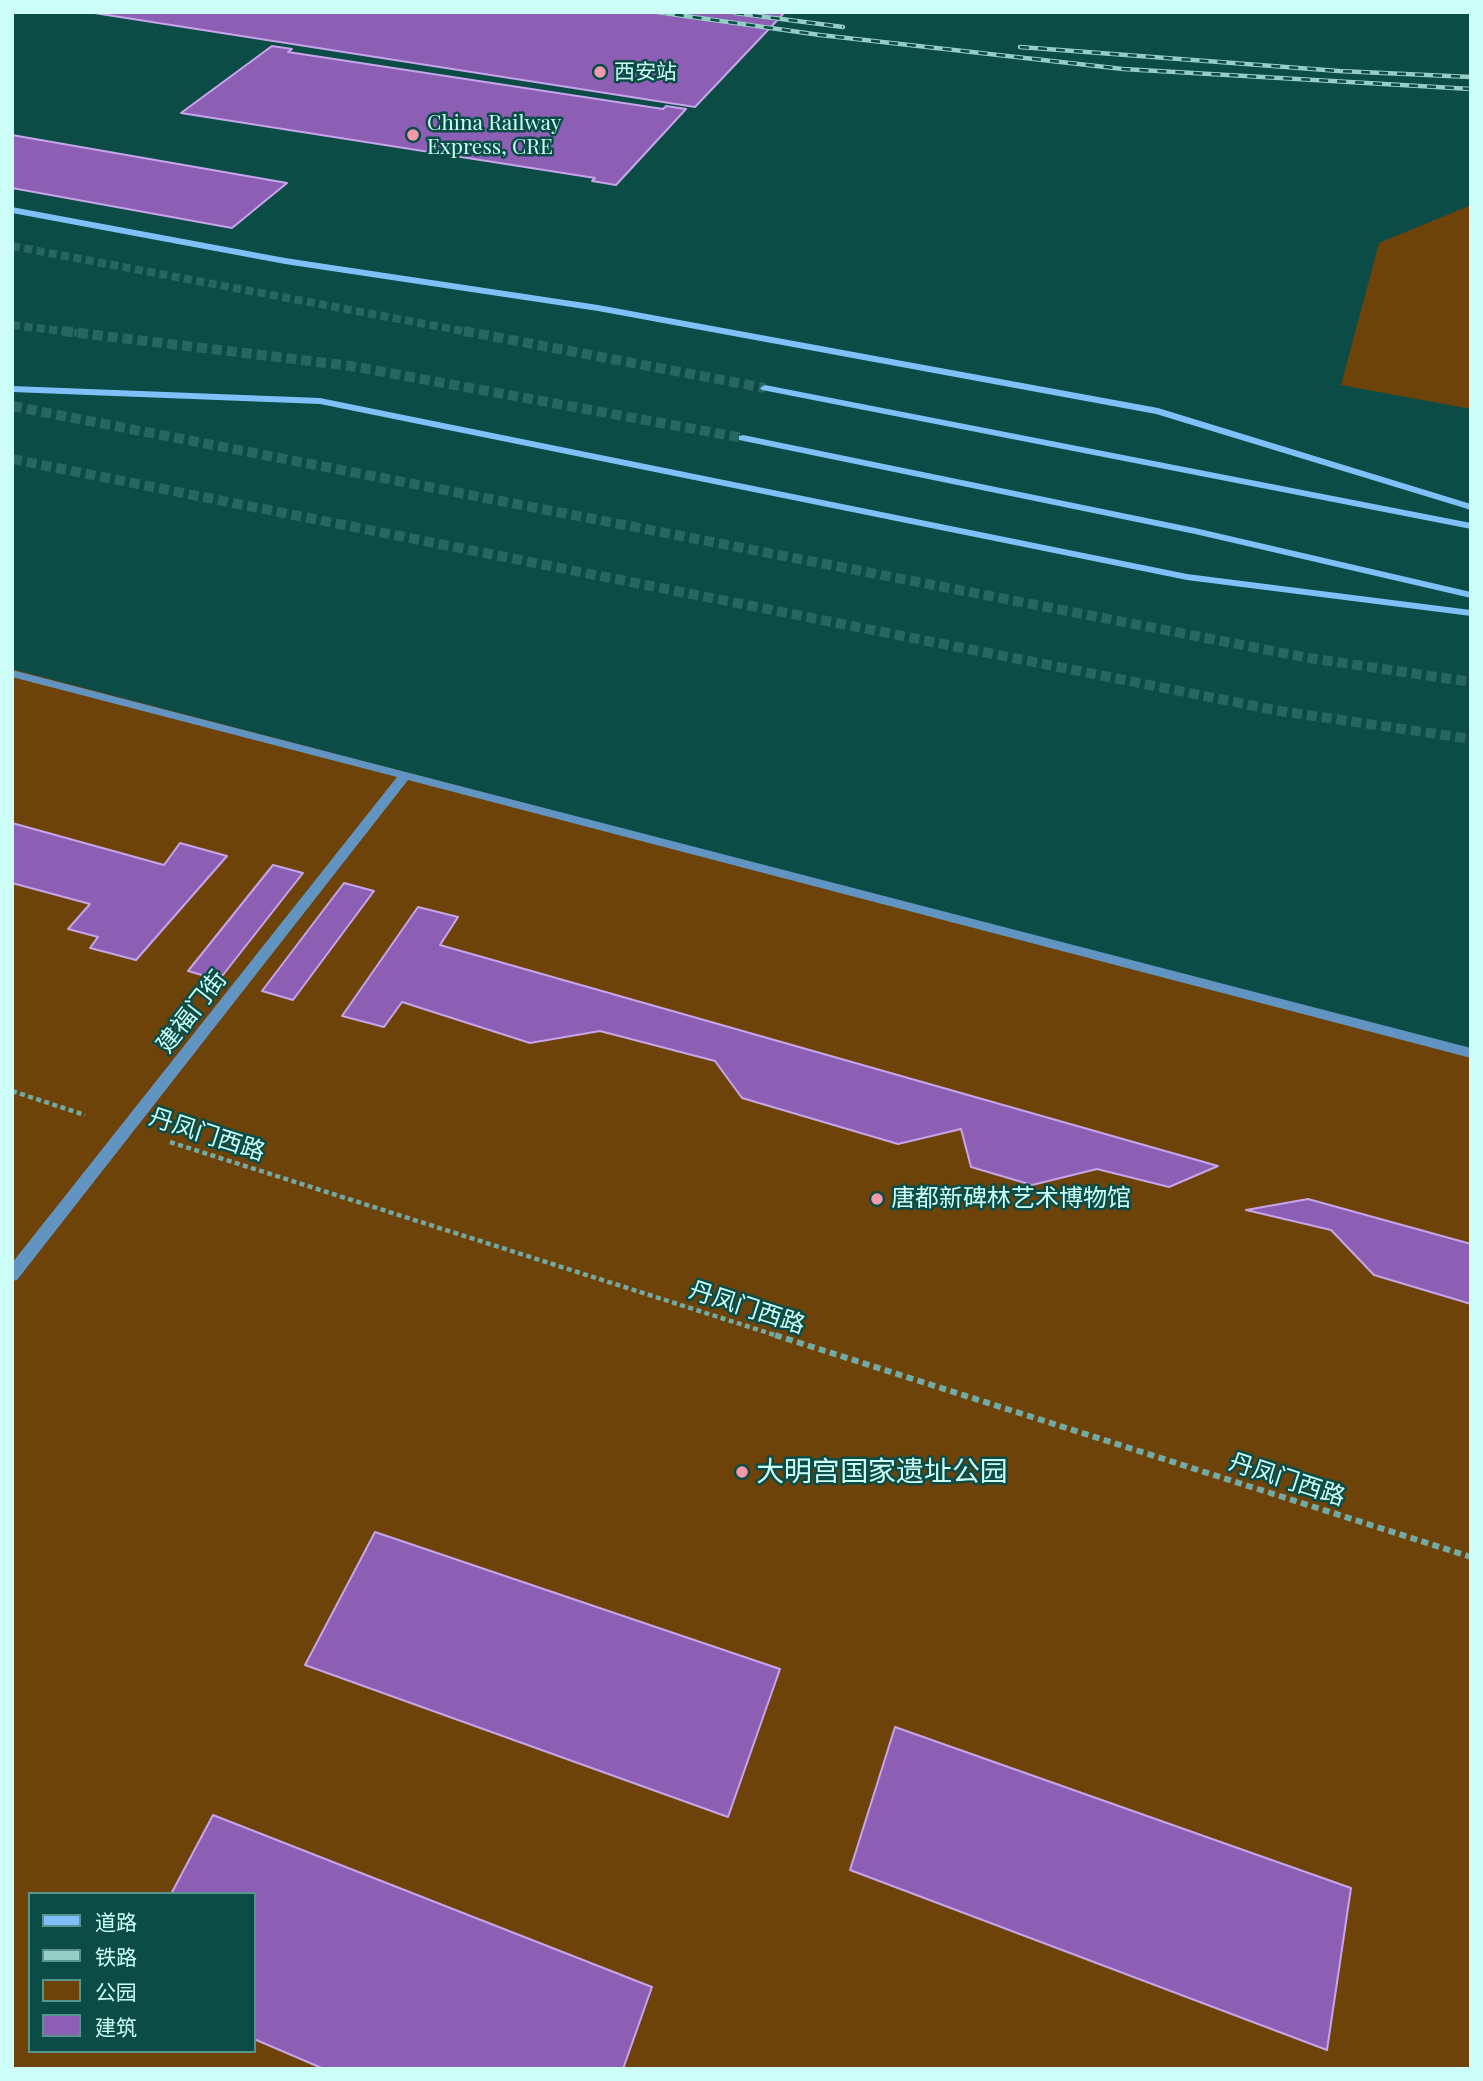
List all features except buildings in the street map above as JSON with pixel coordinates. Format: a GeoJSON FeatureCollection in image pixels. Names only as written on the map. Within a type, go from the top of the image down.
{"type":"FeatureCollection","features":[{"type":"Feature","properties":{"kind":"street"},"geometry":{"type":"LineString","coordinates":[[12,210],[285,261],[598,308],[1158,411],[1471,508]]}},
{"type":"Feature","properties":{"kind":"street"},"geometry":{"type":"LineString","coordinates":[[765,388],[1471,526]]}},
{"type":"Feature","properties":{"kind":"street"},"geometry":{"type":"LineString","coordinates":[[12,389],[320,401],[1187,577],[1471,613]]}},
{"type":"Feature","properties":{"kind":"street"},"geometry":{"type":"LineString","coordinates":[[743,438],[1195,531],[1471,595]]}},
{"type":"Feature","properties":{"kind":"street"},"geometry":{"type":"LineString","coordinates":[[12,673],[1471,1054]]}},
{"type":"Feature","properties":{"kind":"street","name":"建福门街"},"geometry":{"type":"LineString","coordinates":[[12,1275],[130,1129],[405,776]]}},
{"type":"Feature","properties":{"kind":"path","name":"丹凤门西路"},"geometry":{"type":"LineString","coordinates":[[12,1091],[1471,1557]]}},
{"type":"Feature","properties":{"kind":"green space"},"geometry":{"type":"Polygon","coordinates":[[[1471,205],[1471,409],[1341,385],[1379,243],[1471,205]]]}},
{"type":"Feature","properties":{"kind":"green space","name":"大明宫国家遗址公园"},"geometry":{"type":"Polygon","coordinates":[[[12,669],[1471,1051],[1471,2069],[12,2069],[12,669]]]}},
{"type":"Feature","properties":{"kind":"tunnel"},"geometry":{"type":"LineString","coordinates":[[12,246],[473,333]]}},
{"type":"Feature","properties":{"kind":"tunnel"},"geometry":{"type":"LineString","coordinates":[[12,325],[77,333]]}},
{"type":"Feature","properties":{"kind":"tunnel"},"geometry":{"type":"LineString","coordinates":[[63,331],[351,366],[743,438]]}},
{"type":"Feature","properties":{"kind":"tunnel"},"geometry":{"type":"LineString","coordinates":[[464,331],[765,388]]}},
{"type":"Feature","properties":{"kind":"tunnel"},"geometry":{"type":"LineString","coordinates":[[12,406],[1309,658],[1471,682]]}},
{"type":"Feature","properties":{"kind":"tunnel"},"geometry":{"type":"LineString","coordinates":[[12,459],[1280,711],[1471,739]]}},
{"type":"Feature","properties":{"kind":"railway"},"geometry":{"type":"LineString","coordinates":[[657,12],[820,35],[1123,69],[1471,89]]}},
{"type":"Feature","properties":{"kind":"railway"},"geometry":{"type":"LineString","coordinates":[[735,13],[843,27]]}},
{"type":"Feature","properties":{"kind":"railway"},"geometry":{"type":"LineString","coordinates":[[1020,47],[1339,71],[1471,77]]}},
{"type":"Feature","properties":{"kind":"place","name":"西安站"},"geometry":{"type":"Point","coordinates":[600,72]}},
{"type":"Feature","properties":{"kind":"place","name":"China Railway Express, CRE"},"geometry":{"type":"Point","coordinates":[413,135]}},
{"type":"Feature","properties":{"kind":"place","name":"唐都新碑林艺术博物馆"},"geometry":{"type":"Point","coordinates":[877,1199]}},
{"type":"Feature","properties":{"kind":"place","name":"大明宫国家遗址公园"},"geometry":{"type":"Point","coordinates":[742,1472]}}]}
